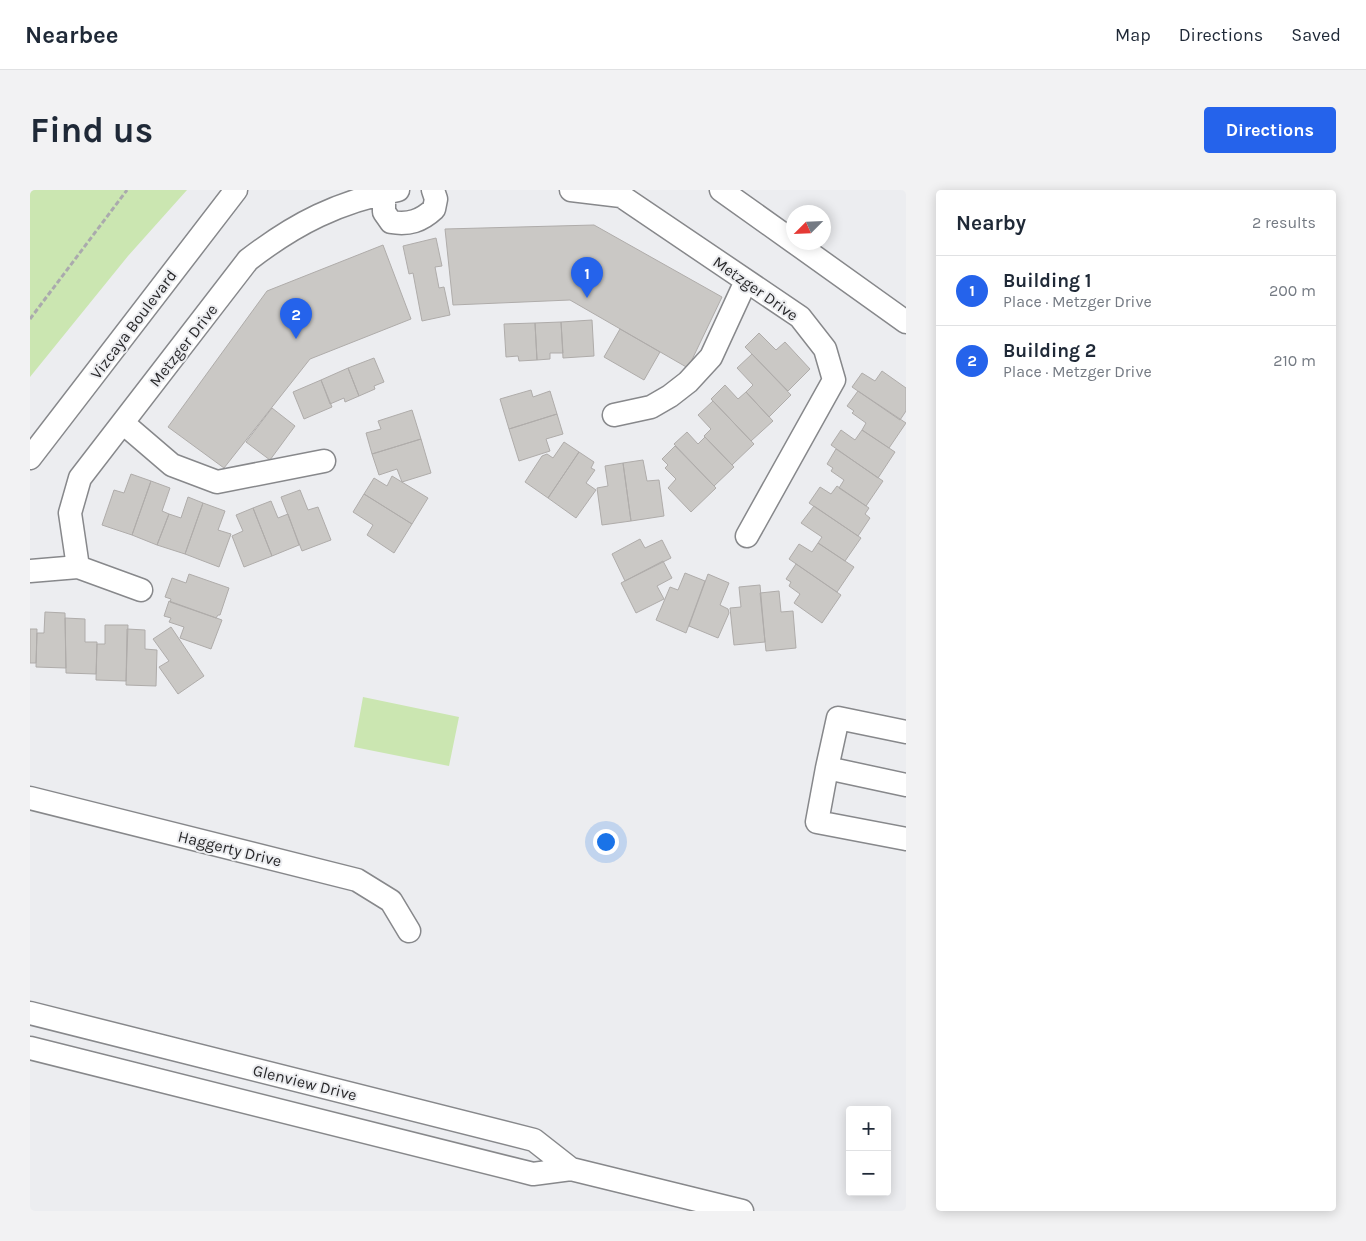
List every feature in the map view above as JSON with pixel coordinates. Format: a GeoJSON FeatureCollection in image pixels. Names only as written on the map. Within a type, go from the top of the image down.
{"type":"FeatureCollection","features":[{"type":"Feature","properties":{"kind":"street","name":"Vizcaya Boulevard"},"geometry":{"type":"LineString","coordinates":[[30,458],[236,190]]}},
{"type":"Feature","properties":{"kind":"street","name":"Metzger Drive"},"geometry":{"type":"LineString","coordinates":[[389,191],[384,212],[391,222],[404,224],[423,220],[434,209],[436,199],[433,190]]}},
{"type":"Feature","properties":{"kind":"street","name":"Metzger Drive"},"geometry":{"type":"LineString","coordinates":[[571,190],[621,196],[800,317],[825,349],[834,380],[747,536]]}},
{"type":"Feature","properties":{"kind":"street"},"geometry":{"type":"LineString","coordinates":[[721,190],[786,236]]}},
{"type":"Feature","properties":{"kind":"street","name":"Metzger Drive"},"geometry":{"type":"LineString","coordinates":[[78,567],[70,513],[80,478],[248,260],[281,234],[322,213],[389,191]]}},
{"type":"Feature","properties":{"kind":"street"},"geometry":{"type":"LineString","coordinates":[[805,250],[906,322]]}},
{"type":"Feature","properties":{"kind":"street"},"geometry":{"type":"LineString","coordinates":[[614,415],[651,407],[670,396],[688,382],[711,357],[746,280]]}},
{"type":"Feature","properties":{"kind":"street"},"geometry":{"type":"LineString","coordinates":[[123,422],[172,465],[217,482],[324,462]]}},
{"type":"Feature","properties":{"kind":"street"},"geometry":{"type":"LineString","coordinates":[[30,572],[78,567],[141,590]]}},
{"type":"Feature","properties":{"kind":"street"},"geometry":{"type":"LineString","coordinates":[[906,732],[838,718],[817,822],[906,839]]}},
{"type":"Feature","properties":{"kind":"street"},"geometry":{"type":"LineString","coordinates":[[827,768],[906,784]]}},
{"type":"Feature","properties":{"kind":"street","name":"Haggerty Drive"},"geometry":{"type":"LineString","coordinates":[[30,798],[357,880],[390,901],[409,931]]}},
{"type":"Feature","properties":{"kind":"street","name":"Glenview Drive"},"geometry":{"type":"LineString","coordinates":[[30,1013],[534,1140],[571,1169]]}},
{"type":"Feature","properties":{"kind":"street","name":"Glenview Drive"},"geometry":{"type":"LineString","coordinates":[[30,1048],[533,1174],[571,1169],[742,1211]]}},
{"type":"Feature","properties":{"kind":"street"},"geometry":{"type":"LineString","coordinates":[[326,1122],[333,1090]]}},
{"type":"Feature","properties":{"kind":"path"},"geometry":{"type":"LineString","coordinates":[[30,319],[127,190]]}},
{"type":"Feature","properties":{"kind":"green space"},"geometry":{"type":"Polygon","coordinates":[[[30,190],[187,190],[128,256],[30,377],[30,190]]]}},
{"type":"Feature","properties":{"kind":"green space"},"geometry":{"type":"Polygon","coordinates":[[[363,697],[459,717],[449,766],[354,747],[363,697]]]}},
{"type":"Feature","properties":{"kind":"building"},"geometry":{"type":"Polygon","coordinates":[[[594,225],[722,297],[688,368],[570,300],[453,305],[445,229],[594,225]]]}},
{"type":"Feature","properties":{"kind":"building"},"geometry":{"type":"Polygon","coordinates":[[[436,238],[442,266],[435,267],[439,288],[444,287],[450,315],[422,321],[413,273],[409,274],[403,246],[436,238]]]}},
{"type":"Feature","properties":{"kind":"building"},"geometry":{"type":"Polygon","coordinates":[[[383,245],[411,319],[310,359],[224,468],[168,427],[267,291],[383,245]]]}},
{"type":"Feature","properties":{"kind":"building"},"geometry":{"type":"Polygon","coordinates":[[[592,320],[594,356],[563,358],[561,322],[592,320]]]}},
{"type":"Feature","properties":{"kind":"building"},"geometry":{"type":"Polygon","coordinates":[[[561,322],[563,353],[550,353],[550,359],[537,360],[535,323],[561,322]]]}},
{"type":"Feature","properties":{"kind":"building"},"geometry":{"type":"Polygon","coordinates":[[[535,323],[537,360],[519,361],[518,356],[506,357],[504,324],[535,323]]]}},
{"type":"Feature","properties":{"kind":"building"},"geometry":{"type":"Polygon","coordinates":[[[620,329],[660,352],[644,380],[604,357],[620,329]]]}},
{"type":"Feature","properties":{"kind":"building"},"geometry":{"type":"Polygon","coordinates":[[[759,333],[776,350],[785,342],[810,369],[788,391],[745,347],[759,333]]]}},
{"type":"Feature","properties":{"kind":"building"},"geometry":{"type":"Polygon","coordinates":[[[752,354],[791,395],[769,417],[746,392],[753,385],[737,368],[752,354]]]}},
{"type":"Feature","properties":{"kind":"building"},"geometry":{"type":"Polygon","coordinates":[[[374,358],[384,382],[374,386],[375,389],[359,396],[348,368],[374,358]]]}},
{"type":"Feature","properties":{"kind":"building"},"geometry":{"type":"Polygon","coordinates":[[[348,368],[359,396],[345,402],[344,398],[330,404],[321,380],[348,368]]]}},
{"type":"Feature","properties":{"kind":"building"},"geometry":{"type":"Polygon","coordinates":[[[882,371],[906,388],[906,411],[900,420],[852,387],[862,373],[875,381],[882,371]]]}},
{"type":"Feature","properties":{"kind":"building"},"geometry":{"type":"Polygon","coordinates":[[[321,380],[332,407],[304,419],[293,392],[321,380]]]}},
{"type":"Feature","properties":{"kind":"building"},"geometry":{"type":"Polygon","coordinates":[[[725,385],[738,399],[746,392],[773,421],[751,441],[711,399],[725,385]]]}},
{"type":"Feature","properties":{"kind":"building"},"geometry":{"type":"Polygon","coordinates":[[[531,390],[533,397],[550,391],[557,414],[509,429],[500,399],[531,390]]]}},
{"type":"Feature","properties":{"kind":"building"},"geometry":{"type":"Polygon","coordinates":[[[858,391],[906,423],[889,448],[862,430],[866,423],[852,413],[854,411],[847,406],[858,391]]]}},
{"type":"Feature","properties":{"kind":"building"},"geometry":{"type":"Polygon","coordinates":[[[713,401],[754,444],[732,465],[704,436],[711,429],[698,415],[713,401]]]}},
{"type":"Feature","properties":{"kind":"building"},"geometry":{"type":"Polygon","coordinates":[[[272,408],[295,426],[270,460],[246,442],[272,408]]]}},
{"type":"Feature","properties":{"kind":"building"},"geometry":{"type":"Polygon","coordinates":[[[412,410],[421,439],[372,454],[366,433],[381,429],[378,421],[412,410]]]}},
{"type":"Feature","properties":{"kind":"building"},"geometry":{"type":"Polygon","coordinates":[[[557,414],[563,434],[546,439],[550,451],[519,461],[509,429],[557,414]]]}},
{"type":"Feature","properties":{"kind":"building"},"geometry":{"type":"Polygon","coordinates":[[[841,430],[855,440],[862,430],[895,452],[878,478],[831,445],[841,430]]]}},
{"type":"Feature","properties":{"kind":"building"},"geometry":{"type":"Polygon","coordinates":[[[687,432],[698,444],[705,437],[734,467],[714,486],[674,444],[687,432]]]}},
{"type":"Feature","properties":{"kind":"building"},"geometry":{"type":"Polygon","coordinates":[[[421,439],[431,473],[402,482],[397,469],[379,475],[372,454],[421,439]]]}},
{"type":"Feature","properties":{"kind":"building"},"geometry":{"type":"Polygon","coordinates":[[[564,442],[579,452],[548,498],[525,482],[542,456],[547,454],[553,458],[564,442]]]}},
{"type":"Feature","properties":{"kind":"building"},"geometry":{"type":"Polygon","coordinates":[[[675,446],[716,488],[691,512],[668,488],[676,479],[665,468],[668,465],[662,459],[675,446]]]}},
{"type":"Feature","properties":{"kind":"building"},"geometry":{"type":"Polygon","coordinates":[[[836,449],[883,481],[866,506],[839,488],[844,480],[831,471],[833,468],[827,464],[836,449]]]}},
{"type":"Feature","properties":{"kind":"building"},"geometry":{"type":"Polygon","coordinates":[[[579,452],[594,462],[591,468],[595,470],[586,483],[596,490],[576,518],[548,498],[579,452]]]}},
{"type":"Feature","properties":{"kind":"building"},"geometry":{"type":"Polygon","coordinates":[[[643,460],[647,481],[659,480],[664,516],[631,521],[623,463],[643,460]]]}},
{"type":"Feature","properties":{"kind":"building"},"geometry":{"type":"Polygon","coordinates":[[[623,463],[631,521],[602,525],[597,488],[608,486],[605,466],[623,463]]]}},
{"type":"Feature","properties":{"kind":"building"},"geometry":{"type":"Polygon","coordinates":[[[131,474],[151,481],[132,535],[102,525],[114,490],[124,493],[131,474]]]}},
{"type":"Feature","properties":{"kind":"building"},"geometry":{"type":"Polygon","coordinates":[[[392,476],[428,498],[412,524],[364,494],[374,478],[387,486],[392,476]]]}},
{"type":"Feature","properties":{"kind":"building"},"geometry":{"type":"Polygon","coordinates":[[[151,481],[170,488],[162,511],[169,514],[157,545],[132,535],[151,481]]]}},
{"type":"Feature","properties":{"kind":"building"},"geometry":{"type":"Polygon","coordinates":[[[837,486],[869,508],[865,514],[870,518],[858,536],[809,503],[820,487],[831,494],[837,486]]]}},
{"type":"Feature","properties":{"kind":"building"},"geometry":{"type":"Polygon","coordinates":[[[300,490],[308,510],[318,507],[331,540],[302,551],[281,497],[300,490]]]}},
{"type":"Feature","properties":{"kind":"building"},"geometry":{"type":"Polygon","coordinates":[[[364,494],[412,524],[394,553],[367,535],[373,525],[353,512],[364,494]]]}},
{"type":"Feature","properties":{"kind":"building"},"geometry":{"type":"Polygon","coordinates":[[[188,497],[203,503],[185,554],[157,545],[169,514],[181,518],[188,497]]]}},
{"type":"Feature","properties":{"kind":"building"},"geometry":{"type":"Polygon","coordinates":[[[271,501],[278,518],[288,514],[299,545],[272,556],[253,508],[271,501]]]}},
{"type":"Feature","properties":{"kind":"building"},"geometry":{"type":"Polygon","coordinates":[[[203,503],[225,511],[218,530],[231,534],[219,567],[185,554],[203,503]]]}},
{"type":"Feature","properties":{"kind":"building"},"geometry":{"type":"Polygon","coordinates":[[[814,506],[861,538],[845,561],[818,543],[822,537],[801,523],[814,506]]]}},
{"type":"Feature","properties":{"kind":"building"},"geometry":{"type":"Polygon","coordinates":[[[253,508],[272,556],[244,567],[232,536],[243,531],[236,515],[253,508]]]}},
{"type":"Feature","properties":{"kind":"building"},"geometry":{"type":"Polygon","coordinates":[[[640,539],[645,548],[662,540],[671,558],[625,581],[612,554],[640,539]]]}},
{"type":"Feature","properties":{"kind":"building"},"geometry":{"type":"Polygon","coordinates":[[[818,543],[854,567],[837,592],[789,559],[799,544],[812,552],[818,543]]]}},
{"type":"Feature","properties":{"kind":"building"},"geometry":{"type":"Polygon","coordinates":[[[663,561],[672,578],[657,586],[664,599],[636,613],[621,583],[663,561]]]}},
{"type":"Feature","properties":{"kind":"building"},"geometry":{"type":"Polygon","coordinates":[[[796,564],[841,595],[822,623],[794,603],[800,594],[789,586],[791,582],[786,579],[796,564]]]}},
{"type":"Feature","properties":{"kind":"building"},"geometry":{"type":"Polygon","coordinates":[[[685,573],[705,581],[686,633],[656,620],[670,587],[678,590],[685,573]]]}},
{"type":"Feature","properties":{"kind":"building"},"geometry":{"type":"Polygon","coordinates":[[[189,574],[229,588],[220,615],[216,618],[170,602],[171,599],[165,597],[172,578],[186,583],[189,574]]]}},
{"type":"Feature","properties":{"kind":"building"},"geometry":{"type":"Polygon","coordinates":[[[708,574],[729,583],[720,605],[728,609],[729,613],[718,638],[689,626],[708,574]]]}},
{"type":"Feature","properties":{"kind":"building"},"geometry":{"type":"Polygon","coordinates":[[[760,585],[765,642],[734,645],[730,608],[741,607],[739,587],[760,585]]]}},
{"type":"Feature","properties":{"kind":"building"},"geometry":{"type":"Polygon","coordinates":[[[779,591],[781,612],[793,611],[796,648],[766,651],[760,593],[779,591]]]}},
{"type":"Feature","properties":{"kind":"building"},"geometry":{"type":"Polygon","coordinates":[[[169,601],[222,620],[211,649],[180,638],[184,627],[169,622],[171,618],[164,616],[169,601]]]}},
{"type":"Feature","properties":{"kind":"building"},"geometry":{"type":"Polygon","coordinates":[[[45,612],[65,613],[66,668],[36,667],[37,633],[44,633],[45,612]]]}},
{"type":"Feature","properties":{"kind":"building"},"geometry":{"type":"Polygon","coordinates":[[[65,618],[85,619],[85,642],[97,642],[96,674],[66,673],[65,618]]]}},
{"type":"Feature","properties":{"kind":"building"},"geometry":{"type":"Polygon","coordinates":[[[105,625],[128,625],[126,681],[96,680],[97,644],[105,644],[105,625]]]}},
{"type":"Feature","properties":{"kind":"building"},"geometry":{"type":"Polygon","coordinates":[[[171,627],[204,676],[178,694],[159,667],[169,661],[153,639],[171,627]]]}},
{"type":"Feature","properties":{"kind":"building"},"geometry":{"type":"Polygon","coordinates":[[[30,629],[37,629],[36,663],[30,663],[30,629]]]}},
{"type":"Feature","properties":{"kind":"building"},"geometry":{"type":"Polygon","coordinates":[[[127,629],[145,630],[145,649],[157,650],[156,686],[126,685],[127,629]]]}},
{"type":"Feature","properties":{"kind":"place","name":"Building 1"},"geometry":{"type":"Point","coordinates":[587,298]}},
{"type":"Feature","properties":{"kind":"place","name":"Building 2"},"geometry":{"type":"Point","coordinates":[296,339]}}]}
